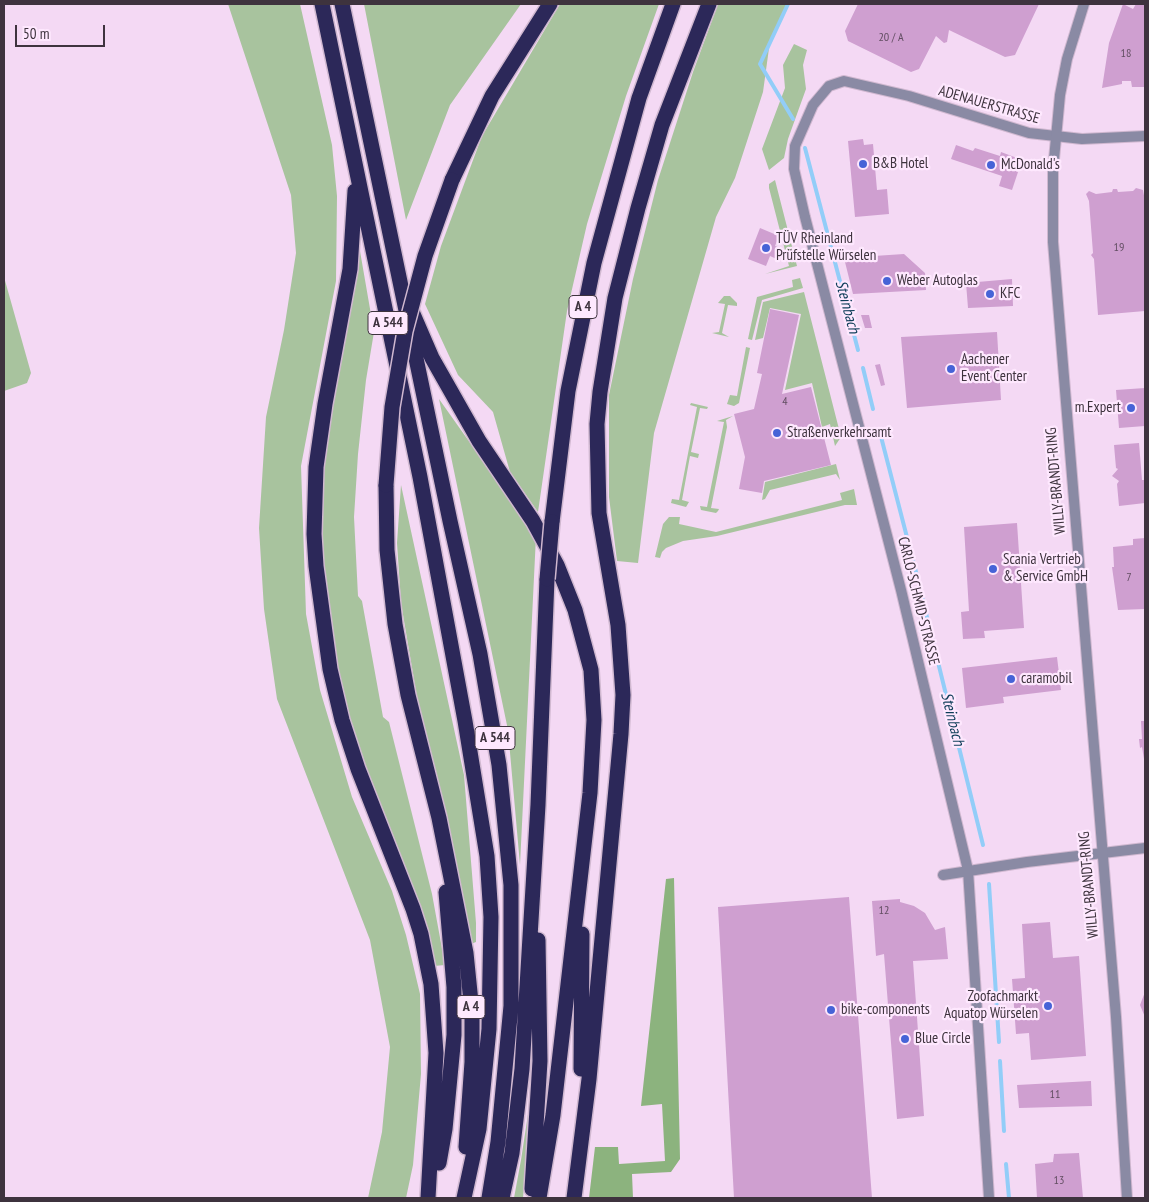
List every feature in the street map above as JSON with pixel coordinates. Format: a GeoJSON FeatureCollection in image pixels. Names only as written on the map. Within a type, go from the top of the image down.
{"type":"FeatureCollection","features":[{"type":"Feature","properties":{"kind":"highway","name":"A 544"},"geometry":{"type":"LineString","coordinates":[[322,4],[420,477],[465,721],[487,856],[491,917],[489,1029],[479,1129],[462,1198]]}},
{"type":"Feature","properties":{"kind":"highway","name":"A 544"},"geometry":{"type":"LineString","coordinates":[[342,4],[450,521],[480,654],[499,765],[508,849],[512,924],[511,1006],[506,1073],[489,1198]]}},
{"type":"Feature","properties":{"kind":"highway","name":"A 4"},"geometry":{"type":"LineString","coordinates":[[462,1198],[470,1114],[472,1012],[466,953],[438,818],[408,695],[395,624],[387,550],[386,485],[393,398],[405,331],[425,256],[452,180],[492,96],[550,4]]}},
{"type":"Feature","properties":{"kind":"highway","name":"A 4"},"geometry":{"type":"LineString","coordinates":[[502,1198],[518,1103],[534,891],[547,579],[568,391],[592,271],[639,98],[673,4]]}},
{"type":"Feature","properties":{"kind":"highway"},"geometry":{"type":"LineString","coordinates":[[574,1198],[590,1069],[622,734],[623,695],[618,626],[599,513],[597,424],[600,392],[615,298],[638,208],[662,125],[709,4]]}},
{"type":"Feature","properties":{"kind":"highway"},"geometry":{"type":"LineString","coordinates":[[356,170],[350,268],[325,404],[316,467],[314,534],[316,566],[330,669],[342,720],[358,769],[413,909],[430,976],[434,1006],[436,1052],[430,1198]]}},
{"type":"Feature","properties":{"kind":"highway"},"geometry":{"type":"LineString","coordinates":[[401,285],[432,358],[479,441],[532,521],[557,565],[575,610],[591,670],[594,706],[590,784],[553,1115],[539,1198]]}},
{"type":"Feature","properties":{"kind":"highway"},"geometry":{"type":"LineString","coordinates":[[430,1198],[445,1129],[454,1035],[452,967],[438,818]]}},
{"type":"Feature","properties":{"kind":"highway"},"geometry":{"type":"LineString","coordinates":[[581,1140],[582,851]]}},
{"type":"Feature","properties":{"kind":"highway"},"geometry":{"type":"LineString","coordinates":[[532,1198],[540,1061],[540,970],[534,891]]}},
{"type":"Feature","properties":{"kind":"street","name":"WILLY-BRANDT-RING"},"geometry":{"type":"LineString","coordinates":[[1084,4],[1063,79],[1055,137],[1053,242],[1057,311],[1116,1017],[1128,1198]]}},
{"type":"Feature","properties":{"kind":"street","name":"ADENAUERSTRASSE"},"geometry":{"type":"LineString","coordinates":[[828,86],[844,81],[871,86],[1029,133],[1082,140],[1145,136]]}},
{"type":"Feature","properties":{"kind":"street","name":"CARLO-SCHMID-STRASSE"},"geometry":{"type":"LineString","coordinates":[[828,86],[813,105],[795,146],[794,169],[804,217],[901,590],[968,870],[990,1198]]}},
{"type":"Feature","properties":{"kind":"street"},"geometry":{"type":"LineString","coordinates":[[943,875],[968,870],[1145,848]]}},
{"type":"Feature","properties":{"kind":"green space"},"geometry":{"type":"Polygon","coordinates":[[[228,4],[300,4],[332,145],[337,196],[336,281],[301,466],[306,614],[320,690],[352,797],[392,891],[406,935],[420,994],[421,1074],[413,1165],[406,1198],[368,1198],[382,1132],[390,1047],[370,940],[277,699],[264,609],[259,528],[266,417],[284,330],[296,253],[291,195],[228,4]]]}},
{"type":"Feature","properties":{"kind":"green space"},"geometry":{"type":"Polygon","coordinates":[[[364,4],[521,4],[450,105],[406,220],[364,4]]]}},
{"type":"Feature","properties":{"kind":"green space"},"geometry":{"type":"Polygon","coordinates":[[[560,4],[659,4],[626,96],[587,224],[567,311],[538,512],[510,472],[493,412],[458,375],[425,304],[441,246],[482,136],[560,4]]]}},
{"type":"Feature","properties":{"kind":"green space"},"geometry":{"type":"Polygon","coordinates":[[[718,4],[787,4],[770,41],[763,92],[735,178],[716,217],[654,433],[638,563],[617,561],[609,497],[609,395],[633,279],[658,180],[693,72],[718,4]]]}},
{"type":"Feature","properties":{"kind":"green space"},"geometry":{"type":"Polygon","coordinates":[[[794,44],[807,50],[803,65],[806,89],[788,139],[784,158],[769,170],[762,149],[785,88],[783,65],[794,44]]]}},
{"type":"Feature","properties":{"kind":"green space"},"geometry":{"type":"Polygon","coordinates":[[[775,180],[797,266],[765,274],[789,266],[769,188],[769,184],[775,180]]]}},
{"type":"Feature","properties":{"kind":"green space"},"geometry":{"type":"Polygon","coordinates":[[[360,251],[374,332],[366,380],[358,454],[354,517],[358,596],[362,601],[383,717],[389,722],[432,894],[445,965],[434,966],[366,776],[336,668],[321,552],[322,479],[328,423],[360,251]]]}},
{"type":"Feature","properties":{"kind":"green space"},"geometry":{"type":"Polygon","coordinates":[[[4,277],[31,373],[27,383],[4,391],[4,277]]]}},
{"type":"Feature","properties":{"kind":"green space"},"geometry":{"type":"Polygon","coordinates":[[[800,278],[803,288],[762,300],[752,340],[748,339],[757,297],[793,287],[792,280],[800,278]]]}},
{"type":"Feature","properties":{"kind":"green space"},"geometry":{"type":"Polygon","coordinates":[[[804,292],[841,437],[835,446],[830,424],[822,427],[812,383],[785,390],[801,314],[770,308],[763,338],[755,340],[763,302],[804,292]]]}},
{"type":"Feature","properties":{"kind":"green space"},"geometry":{"type":"Polygon","coordinates":[[[724,296],[730,296],[737,303],[737,306],[728,305],[722,333],[729,337],[712,333],[719,332],[725,304],[718,303],[724,296]]]}},
{"type":"Feature","properties":{"kind":"green space"},"geometry":{"type":"Polygon","coordinates":[[[746,347],[750,348],[739,403],[734,406],[727,404],[730,395],[737,396],[746,347]]]}},
{"type":"Feature","properties":{"kind":"green space"},"geometry":{"type":"Polygon","coordinates":[[[439,399],[536,536],[520,865],[508,730],[439,399]]]}},
{"type":"Feature","properties":{"kind":"green space"},"geometry":{"type":"Polygon","coordinates":[[[691,403],[708,407],[707,409],[700,408],[691,452],[699,454],[698,458],[690,456],[682,500],[689,502],[686,507],[671,503],[672,499],[679,500],[697,407],[690,405],[691,403]]]}},
{"type":"Feature","properties":{"kind":"green space"},"geometry":{"type":"Polygon","coordinates":[[[733,416],[726,420],[727,427],[711,508],[719,509],[716,513],[701,510],[700,506],[707,507],[724,422],[717,421],[733,416]]]}},
{"type":"Feature","properties":{"kind":"green space"},"geometry":{"type":"Polygon","coordinates":[[[836,464],[840,480],[836,474],[770,490],[765,499],[762,500],[765,482],[836,464]]]}},
{"type":"Feature","properties":{"kind":"green space"},"geometry":{"type":"Polygon","coordinates":[[[401,485],[464,775],[476,923],[476,942],[471,944],[454,855],[420,715],[401,603],[397,543],[401,485]]]}},
{"type":"Feature","properties":{"kind":"green space"},"geometry":{"type":"Polygon","coordinates":[[[854,489],[857,505],[845,505],[717,536],[683,541],[666,548],[660,558],[655,557],[663,524],[669,517],[680,517],[679,524],[716,532],[842,500],[840,493],[854,489]]]}},
{"type":"Feature","properties":{"kind":"green space"},"geometry":{"type":"Polygon","coordinates":[[[674,878],[680,1159],[671,1172],[632,1174],[633,1198],[589,1198],[595,1147],[618,1147],[619,1164],[665,1161],[662,1104],[641,1106],[666,879],[674,878]]]}},
{"type":"Feature","properties":{"kind":"green space"},"geometry":{"type":"Polygon","coordinates":[[[532,1088],[523,1198],[514,1198],[521,1160],[532,1088]]]}},
{"type":"Feature","properties":{"kind":"building"},"geometry":{"type":"Polygon","coordinates":[[[858,4],[1039,4],[1015,55],[1005,57],[949,30],[947,42],[944,43],[936,36],[919,69],[911,72],[848,41],[845,31],[858,4]]]}},
{"type":"Feature","properties":{"kind":"building"},"geometry":{"type":"Polygon","coordinates":[[[1123,4],[1133,9],[1136,4],[1145,4],[1145,87],[1132,87],[1131,81],[1122,81],[1122,84],[1102,88],[1109,43],[1123,4]]]}},
{"type":"Feature","properties":{"kind":"building","name":"B&B Hotel"},"geometry":{"type":"Polygon","coordinates":[[[863,139],[864,145],[873,144],[877,190],[887,189],[889,214],[855,217],[848,141],[863,139]]]}},
{"type":"Feature","properties":{"kind":"building","name":"McDonald's"},"geometry":{"type":"Polygon","coordinates":[[[956,145],[973,151],[975,148],[1000,156],[1001,152],[1017,158],[1013,170],[1018,172],[1012,190],[999,186],[1002,176],[951,159],[956,145]]]}},
{"type":"Feature","properties":{"kind":"building"},"geometry":{"type":"Polygon","coordinates":[[[1136,188],[1143,190],[1145,201],[1145,311],[1098,315],[1094,259],[1091,255],[1093,253],[1089,201],[1086,194],[1089,191],[1096,194],[1112,192],[1113,189],[1117,189],[1118,192],[1133,191],[1136,188]]]}},
{"type":"Feature","properties":{"kind":"building","name":"TÜV Rheinland Prüfstelle Würselen"},"geometry":{"type":"Polygon","coordinates":[[[760,228],[779,236],[775,246],[783,249],[779,260],[770,256],[766,266],[748,259],[760,228]]]}},
{"type":"Feature","properties":{"kind":"building","name":"Weber Autoglas"},"geometry":{"type":"Polygon","coordinates":[[[904,254],[925,273],[926,290],[853,294],[844,258],[904,254]]]}},
{"type":"Feature","properties":{"kind":"building","name":"KFC"},"geometry":{"type":"Polygon","coordinates":[[[1012,279],[1013,306],[968,308],[966,283],[1012,279]]]}},
{"type":"Feature","properties":{"kind":"building"},"geometry":{"type":"Polygon","coordinates":[[[770,309],[799,315],[782,394],[811,387],[831,465],[764,481],[762,493],[739,489],[745,457],[734,414],[754,409],[762,374],[757,373],[770,309]]]}},
{"type":"Feature","properties":{"kind":"building"},"geometry":{"type":"Polygon","coordinates":[[[861,315],[869,315],[872,328],[865,328],[861,315]]]}},
{"type":"Feature","properties":{"kind":"building","name":"Aachener Event Center"},"geometry":{"type":"Polygon","coordinates":[[[997,332],[1001,400],[907,408],[901,337],[997,332]]]}},
{"type":"Feature","properties":{"kind":"building"},"geometry":{"type":"Polygon","coordinates":[[[880,364],[885,385],[881,386],[875,365],[880,364]]]}},
{"type":"Feature","properties":{"kind":"building","name":"m.Expert"},"geometry":{"type":"Polygon","coordinates":[[[1145,388],[1145,426],[1119,428],[1116,390],[1145,388]]]}},
{"type":"Feature","properties":{"kind":"building"},"geometry":{"type":"Polygon","coordinates":[[[1139,443],[1142,480],[1145,480],[1145,503],[1119,506],[1117,484],[1119,481],[1112,476],[1118,469],[1116,468],[1114,445],[1139,443]]]}},
{"type":"Feature","properties":{"kind":"building","name":"Scania Vertrieb & Service GmbH"},"geometry":{"type":"Polygon","coordinates":[[[1017,523],[1024,628],[984,631],[985,638],[963,639],[961,612],[969,611],[964,527],[1017,523]]]}},
{"type":"Feature","properties":{"kind":"building"},"geometry":{"type":"Polygon","coordinates":[[[1145,538],[1145,609],[1118,610],[1112,567],[1114,567],[1113,547],[1133,545],[1133,539],[1145,538]]]}},
{"type":"Feature","properties":{"kind":"building","name":"caramobil"},"geometry":{"type":"Polygon","coordinates":[[[1057,657],[1061,690],[1003,697],[1004,703],[966,708],[962,668],[1057,657]]]}},
{"type":"Feature","properties":{"kind":"building"},"geometry":{"type":"Polygon","coordinates":[[[1141,721],[1145,721],[1145,765],[1139,739],[1142,739],[1141,721]]]}},
{"type":"Feature","properties":{"kind":"building"},"geometry":{"type":"Polygon","coordinates":[[[849,897],[872,1198],[734,1198],[718,907],[849,897]]]}},
{"type":"Feature","properties":{"kind":"building","name":"Blue Circle"},"geometry":{"type":"Polygon","coordinates":[[[900,899],[900,902],[914,906],[925,913],[935,930],[945,927],[948,959],[913,961],[924,1116],[897,1119],[884,954],[876,956],[872,901],[900,899]]]}},
{"type":"Feature","properties":{"kind":"building","name":"Zoofachmarkt Aquatop Würselen"},"geometry":{"type":"Polygon","coordinates":[[[1050,922],[1053,958],[1079,956],[1086,1056],[1031,1060],[1029,1033],[1016,1034],[1012,979],[1025,978],[1022,924],[1050,922]]]}},
{"type":"Feature","properties":{"kind":"building"},"geometry":{"type":"Polygon","coordinates":[[[1145,992],[1145,1017],[1140,1005],[1145,992]]]}},
{"type":"Feature","properties":{"kind":"building"},"geometry":{"type":"Polygon","coordinates":[[[1091,1081],[1092,1106],[1019,1108],[1017,1085],[1091,1081]]]}},
{"type":"Feature","properties":{"kind":"building"},"geometry":{"type":"Polygon","coordinates":[[[1079,1153],[1083,1198],[1037,1198],[1035,1164],[1053,1162],[1054,1154],[1079,1153]]]}},
{"type":"Feature","properties":{"kind":"waterway","name":"Steinbach"},"geometry":{"type":"LineString","coordinates":[[788,4],[760,64],[793,119]]}},
{"type":"Feature","properties":{"kind":"waterway","name":"Steinbach"},"geometry":{"type":"LineString","coordinates":[[805,148],[858,350]]}},
{"type":"Feature","properties":{"kind":"waterway","name":"Steinbach"},"geometry":{"type":"LineString","coordinates":[[863,368],[873,409]]}},
{"type":"Feature","properties":{"kind":"waterway","name":"Steinbach"},"geometry":{"type":"LineString","coordinates":[[879,429],[917,576]]}},
{"type":"Feature","properties":{"kind":"waterway","name":"Steinbach"},"geometry":{"type":"LineString","coordinates":[[921,593],[983,845]]}},
{"type":"Feature","properties":{"kind":"waterway","name":"Steinbach"},"geometry":{"type":"LineString","coordinates":[[989,884],[999,1042]]}},
{"type":"Feature","properties":{"kind":"waterway","name":"Steinbach"},"geometry":{"type":"LineString","coordinates":[[1000,1061],[1004,1131]]}},
{"type":"Feature","properties":{"kind":"waterway","name":"Steinbach"},"geometry":{"type":"LineString","coordinates":[[1006,1164],[1009,1198]]}},
{"type":"Feature","properties":{"kind":"place","name":"B&B Hotel"},"geometry":{"type":"Point","coordinates":[863,164]}},
{"type":"Feature","properties":{"kind":"place","name":"McDonald's"},"geometry":{"type":"Point","coordinates":[991,165]}},
{"type":"Feature","properties":{"kind":"place","name":"TÜV Rheinland Prüfstelle Würselen"},"geometry":{"type":"Point","coordinates":[766,248]}},
{"type":"Feature","properties":{"kind":"place","name":"Weber Autoglas"},"geometry":{"type":"Point","coordinates":[887,281]}},
{"type":"Feature","properties":{"kind":"place","name":"KFC"},"geometry":{"type":"Point","coordinates":[990,294]}},
{"type":"Feature","properties":{"kind":"place","name":"Aachener Event Center"},"geometry":{"type":"Point","coordinates":[951,369]}},
{"type":"Feature","properties":{"kind":"place","name":"m.Expert"},"geometry":{"type":"Point","coordinates":[1131,408]}},
{"type":"Feature","properties":{"kind":"place","name":"Straßenverkehrsamt"},"geometry":{"type":"Point","coordinates":[777,433]}},
{"type":"Feature","properties":{"kind":"place","name":"Scania Vertrieb & Service GmbH"},"geometry":{"type":"Point","coordinates":[993,569]}},
{"type":"Feature","properties":{"kind":"place","name":"caramobil"},"geometry":{"type":"Point","coordinates":[1011,679]}},
{"type":"Feature","properties":{"kind":"place","name":"Zoofachmarkt Aquatop Würselen"},"geometry":{"type":"Point","coordinates":[1048,1006]}},
{"type":"Feature","properties":{"kind":"place","name":"bike-components"},"geometry":{"type":"Point","coordinates":[831,1010]}},
{"type":"Feature","properties":{"kind":"place","name":"Blue Circle"},"geometry":{"type":"Point","coordinates":[905,1039]}}]}
